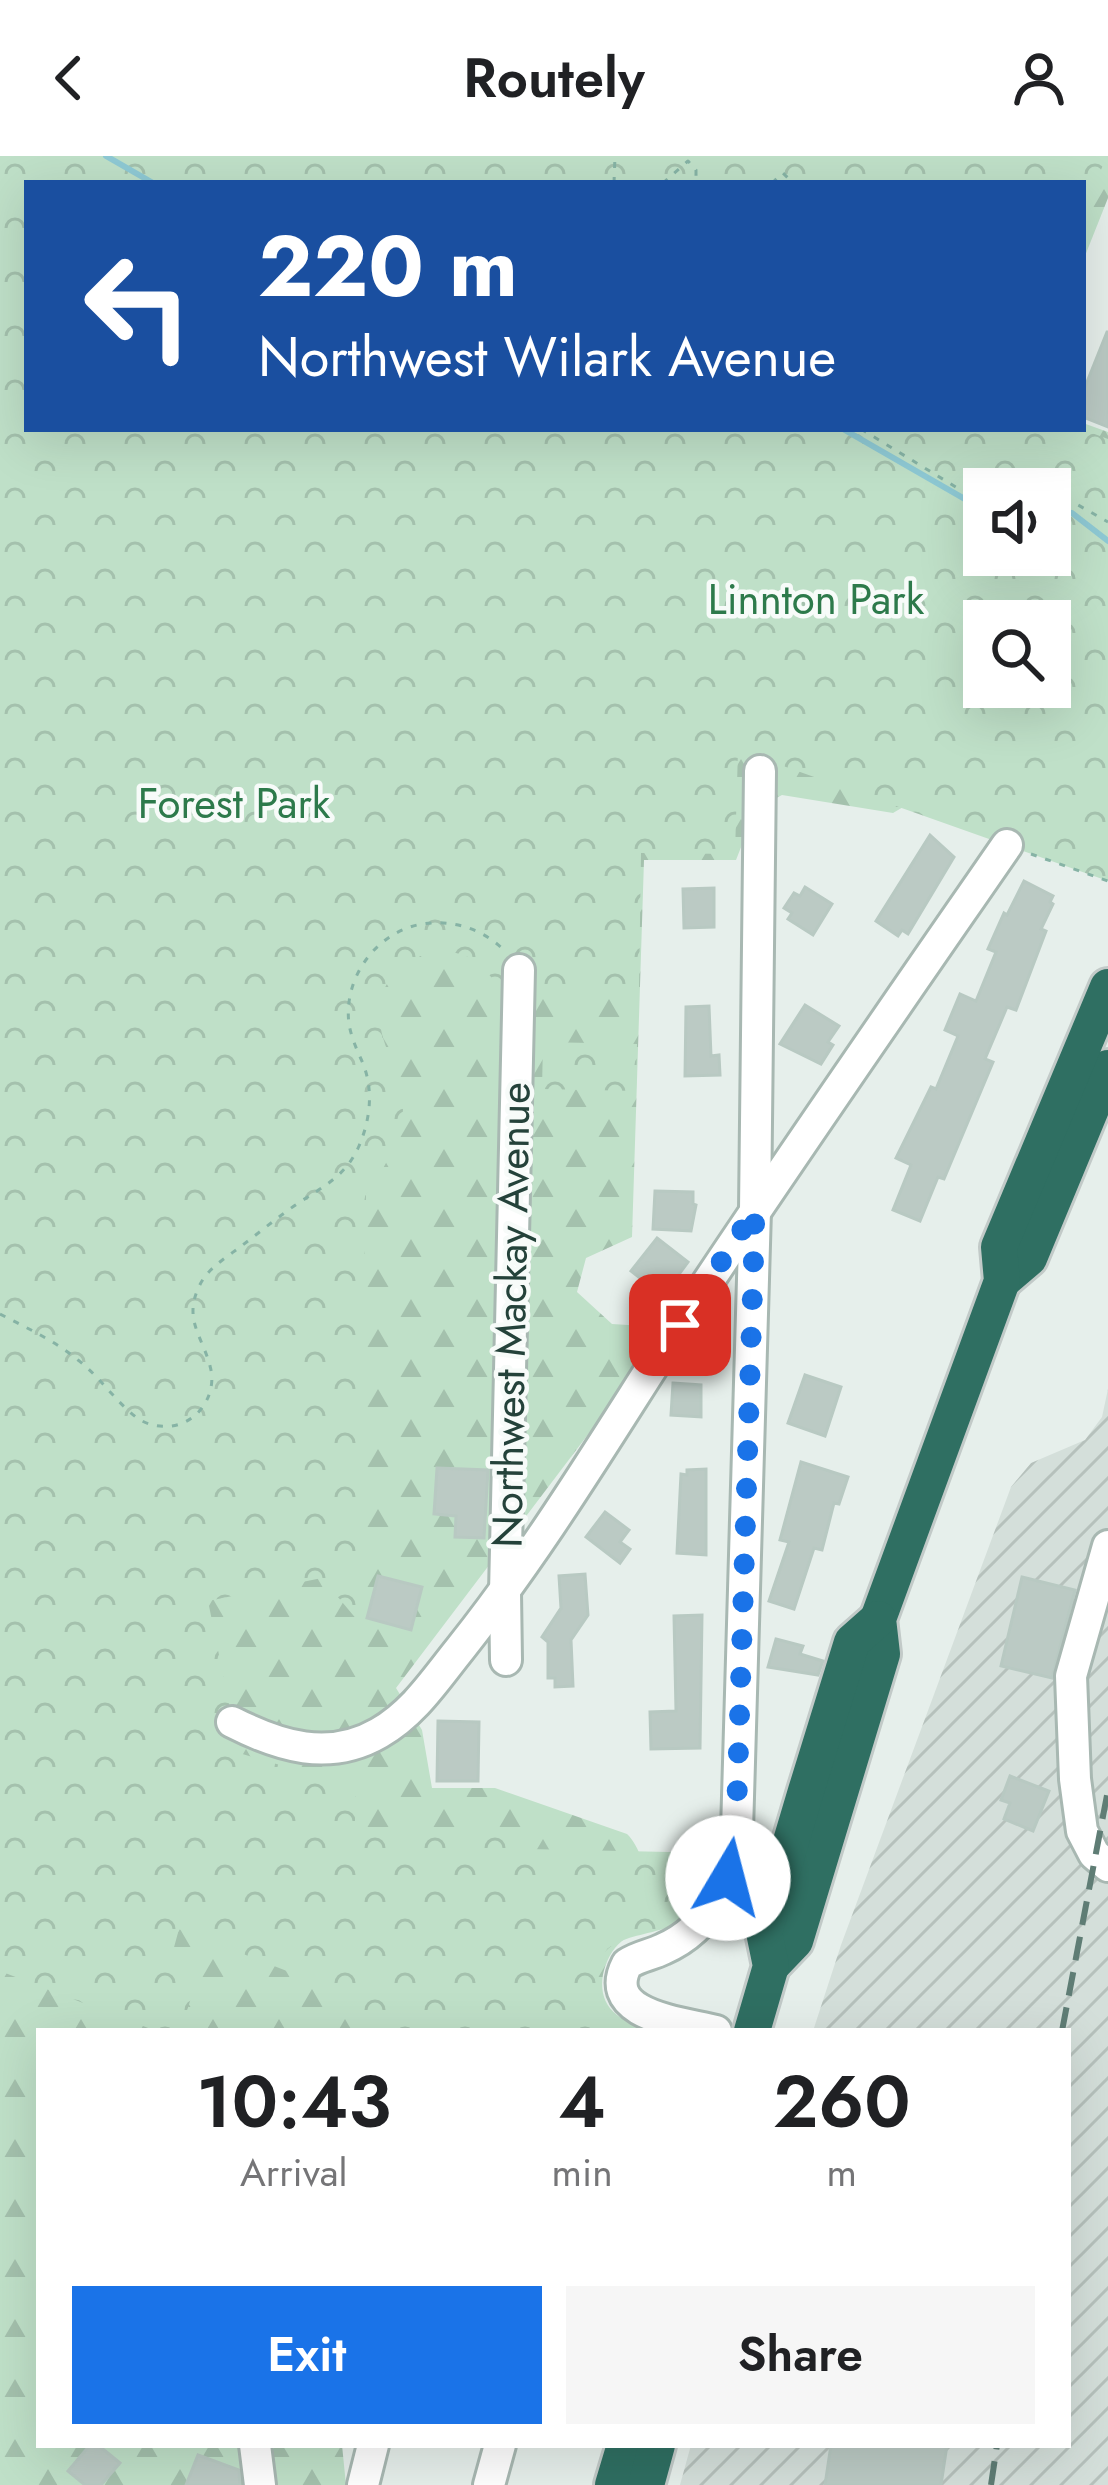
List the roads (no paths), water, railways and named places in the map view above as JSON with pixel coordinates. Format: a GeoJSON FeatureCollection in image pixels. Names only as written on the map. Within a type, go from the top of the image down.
{"type":"FeatureCollection","features":[{"type":"Feature","properties":{"kind":"highway"},"geometry":{"type":"LineString","coordinates":[[753,2028],[771,1966],[764,1932],[852,1642],[878,1619],[1003,1281],[1000,1246],[1108,987]]}},
{"type":"Feature","properties":{"kind":"highway"},"geometry":{"type":"LineString","coordinates":[[1003,1281],[1029,1258],[1108,1068]]}},
{"type":"Feature","properties":{"kind":"highway"},"geometry":{"type":"LineString","coordinates":[[614,2485],[624,2448]]}},
{"type":"Feature","properties":{"kind":"highway"},"geometry":{"type":"LineString","coordinates":[[646,2485],[656,2448]]}},
{"type":"Feature","properties":{"kind":"street"},"geometry":{"type":"LineString","coordinates":[[705,2028],[638,2010],[622,1994],[620,1978],[636,1958],[666,1948],[700,1924],[718,1902],[734,1846],[755,1210],[760,771]]}},
{"type":"Feature","properties":{"kind":"street"},"geometry":{"type":"LineString","coordinates":[[232,1722],[273,1743],[312,1750],[346,1746],[374,1736],[422,1698],[505,1593],[755,1210],[1007,845]]}},
{"type":"Feature","properties":{"kind":"street","name":"Northwest Mackay Avenue"},"geometry":{"type":"LineString","coordinates":[[506,1660],[519,970]]}},
{"type":"Feature","properties":{"kind":"street"},"geometry":{"type":"LineString","coordinates":[[1108,1546],[1071,1676],[1082,1831],[1094,1854],[1108,1866]]}},
{"type":"Feature","properties":{"kind":"street"},"geometry":{"type":"LineString","coordinates":[[255,2448],[260,2485]]}},
{"type":"Feature","properties":{"kind":"street"},"geometry":{"type":"LineString","coordinates":[[362,2485],[372,2448]]}},
{"type":"Feature","properties":{"kind":"street"},"geometry":{"type":"LineString","coordinates":[[489,2485],[499,2448]]}},
{"type":"Feature","properties":{"kind":"waterway"},"geometry":{"type":"LineString","coordinates":[[106,156],[148,180]]}},
{"type":"Feature","properties":{"kind":"waterway"},"geometry":{"type":"LineString","coordinates":[[848,432],[963,498]]}},
{"type":"Feature","properties":{"kind":"waterway"},"geometry":{"type":"LineString","coordinates":[[1071,513],[1108,541]]}},
{"type":"Feature","properties":{"kind":"railway"},"geometry":{"type":"LineString","coordinates":[[1063,2028],[1108,1790]]}},
{"type":"Feature","properties":{"kind":"railway"},"geometry":{"type":"LineString","coordinates":[[991,2485],[997,2448]]}},
{"type":"Feature","properties":{"kind":"park label","name":"Linnton Park"},"geometry":{"type":"Point","coordinates":[816,599]}},
{"type":"Feature","properties":{"kind":"park label","name":"Forest Park"},"geometry":{"type":"Point","coordinates":[234,803]}}]}
